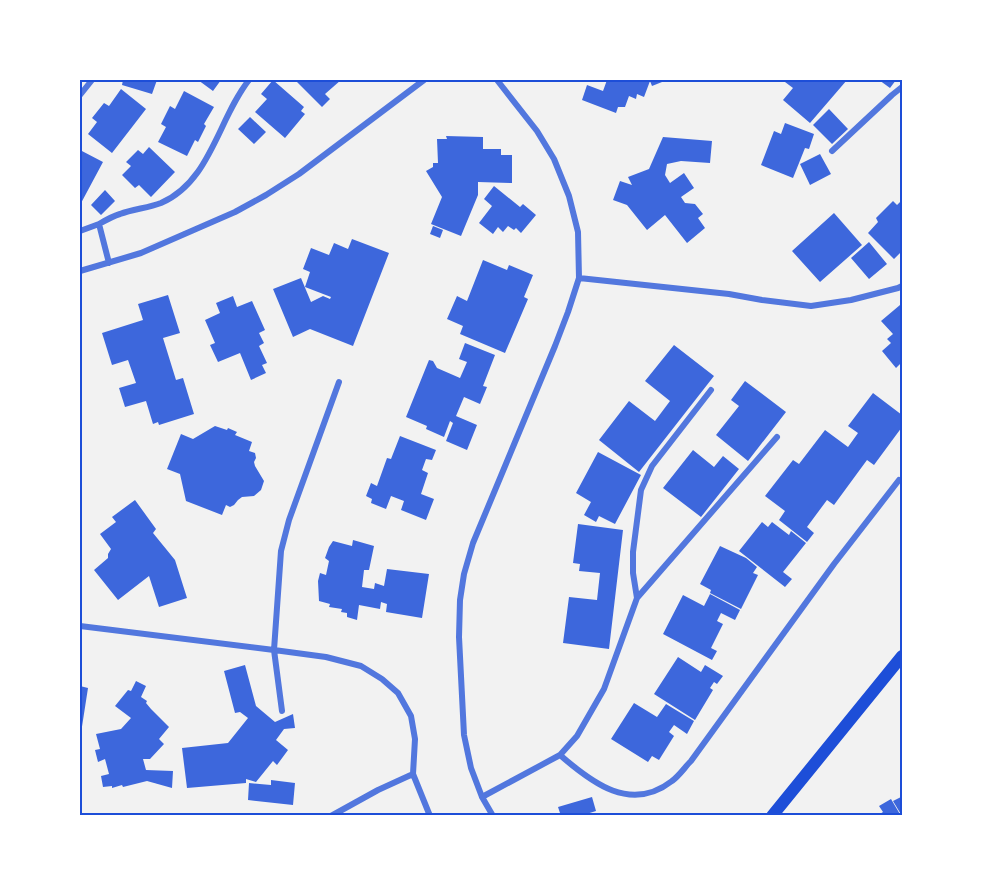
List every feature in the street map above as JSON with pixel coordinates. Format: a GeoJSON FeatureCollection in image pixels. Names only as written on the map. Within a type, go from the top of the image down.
{"type":"FeatureCollection","features":[{"type":"Feature","properties":{"kind":"main road"},"geometry":{"type":"LineString","coordinates":[[772,816],[903,656]]}},
{"type":"Feature","properties":{"kind":"street"},"geometry":{"type":"LineString","coordinates":[[80,95],[92,80]]}},
{"type":"Feature","properties":{"kind":"street"},"geometry":{"type":"LineString","coordinates":[[80,231],[119,214],[162,202],[182,189],[197,174],[249,80]]}},
{"type":"Feature","properties":{"kind":"street"},"geometry":{"type":"LineString","coordinates":[[80,271],[141,253],[235,212],[266,195],[299,174],[424,80]]}},
{"type":"Feature","properties":{"kind":"street"},"geometry":{"type":"LineString","coordinates":[[493,816],[482,797],[471,768],[464,735],[459,637],[460,600],[464,574],[472,543],[555,346],[579,278],[578,232],[569,196],[554,159],[537,131],[497,80]]}},
{"type":"Feature","properties":{"kind":"street"},"geometry":{"type":"LineString","coordinates":[[832,151],[903,87]]}},
{"type":"Feature","properties":{"kind":"street"},"geometry":{"type":"LineString","coordinates":[[99,224],[109,262]]}},
{"type":"Feature","properties":{"kind":"street"},"geometry":{"type":"LineString","coordinates":[[579,278],[729,294],[811,306],[851,300],[903,286]]}},
{"type":"Feature","properties":{"kind":"street"},"geometry":{"type":"LineString","coordinates":[[282,711],[274,650],[281,551],[289,520],[339,382]]}},
{"type":"Feature","properties":{"kind":"street"},"geometry":{"type":"LineString","coordinates":[[637,598],[633,573],[633,552],[641,490],[645,478],[711,390]]}},
{"type":"Feature","properties":{"kind":"street"},"geometry":{"type":"LineString","coordinates":[[482,797],[560,755],[577,736],[604,689],[637,598],[777,437]]}},
{"type":"Feature","properties":{"kind":"street"},"geometry":{"type":"LineString","coordinates":[[560,755],[592,782],[609,790],[629,795],[652,793],[673,781],[899,480]]}},
{"type":"Feature","properties":{"kind":"street"},"geometry":{"type":"LineString","coordinates":[[80,626],[326,657],[361,666],[382,679],[398,693],[411,716],[415,739],[413,774],[430,816]]}},
{"type":"Feature","properties":{"kind":"street"},"geometry":{"type":"LineString","coordinates":[[331,816],[413,774]]}},
{"type":"Feature","properties":{"kind":"building"},"geometry":{"type":"Polygon","coordinates":[[[123,80],[157,80],[152,94],[122,85],[123,80]]]}},
{"type":"Feature","properties":{"kind":"building"},"geometry":{"type":"Polygon","coordinates":[[[198,80],[221,80],[213,91],[198,80]]]}},
{"type":"Feature","properties":{"kind":"building"},"geometry":{"type":"Polygon","coordinates":[[[273,80],[304,107],[301,111],[305,114],[285,138],[255,112],[267,99],[261,94],[273,80]]]}},
{"type":"Feature","properties":{"kind":"building"},"geometry":{"type":"Polygon","coordinates":[[[295,80],[341,80],[325,94],[330,99],[322,107],[295,80]]]}},
{"type":"Feature","properties":{"kind":"building"},"geometry":{"type":"Polygon","coordinates":[[[607,80],[667,80],[652,86],[650,81],[644,97],[637,94],[636,99],[629,96],[625,107],[618,107],[616,113],[582,100],[587,85],[603,91],[607,80]]]}},
{"type":"Feature","properties":{"kind":"building"},"geometry":{"type":"Polygon","coordinates":[[[787,80],[847,80],[810,123],[783,100],[793,88],[785,82],[787,80]]]}},
{"type":"Feature","properties":{"kind":"building"},"geometry":{"type":"Polygon","coordinates":[[[879,80],[896,80],[890,88],[879,80]]]}},
{"type":"Feature","properties":{"kind":"building"},"geometry":{"type":"Polygon","coordinates":[[[121,89],[146,109],[112,153],[88,134],[97,122],[92,118],[104,103],[109,106],[121,89]]]}},
{"type":"Feature","properties":{"kind":"building"},"geometry":{"type":"Polygon","coordinates":[[[184,91],[214,107],[204,124],[206,126],[198,142],[195,140],[187,156],[158,142],[166,127],[161,124],[170,106],[175,109],[184,91]]]}},
{"type":"Feature","properties":{"kind":"building"},"geometry":{"type":"Polygon","coordinates":[[[829,109],[848,129],[832,144],[813,125],[829,109]]]}},
{"type":"Feature","properties":{"kind":"building"},"geometry":{"type":"Polygon","coordinates":[[[250,117],[266,132],[254,144],[238,129],[250,117]]]}},
{"type":"Feature","properties":{"kind":"building"},"geometry":{"type":"Polygon","coordinates":[[[785,123],[814,134],[809,149],[805,148],[793,178],[761,165],[774,131],[781,134],[785,123]]]}},
{"type":"Feature","properties":{"kind":"building"},"geometry":{"type":"Polygon","coordinates":[[[446,136],[483,137],[483,149],[501,149],[501,155],[512,155],[512,183],[478,182],[478,195],[461,236],[431,224],[442,197],[426,171],[433,167],[433,163],[438,163],[437,139],[447,139],[446,136]]]}},
{"type":"Feature","properties":{"kind":"building"},"geometry":{"type":"Polygon","coordinates":[[[663,137],[712,141],[710,163],[681,161],[667,164],[665,175],[670,183],[684,173],[694,188],[681,197],[685,203],[695,204],[703,214],[698,218],[705,228],[687,243],[665,215],[647,230],[627,205],[613,200],[620,181],[632,185],[628,177],[649,169],[663,137]]]}},
{"type":"Feature","properties":{"kind":"building"},"geometry":{"type":"Polygon","coordinates":[[[149,147],[175,172],[151,197],[139,185],[135,188],[122,175],[131,166],[126,162],[138,150],[143,154],[149,147]]]}},
{"type":"Feature","properties":{"kind":"building"},"geometry":{"type":"Polygon","coordinates":[[[80,150],[103,162],[80,205],[80,150]]]}},
{"type":"Feature","properties":{"kind":"building"},"geometry":{"type":"Polygon","coordinates":[[[820,154],[831,174],[810,185],[800,164],[820,154]]]}},
{"type":"Feature","properties":{"kind":"building"},"geometry":{"type":"Polygon","coordinates":[[[494,186],[520,207],[523,204],[536,215],[521,233],[516,228],[514,230],[508,226],[503,232],[498,227],[493,234],[479,223],[492,206],[484,199],[494,186]]]}},
{"type":"Feature","properties":{"kind":"building"},"geometry":{"type":"Polygon","coordinates":[[[105,190],[115,201],[101,215],[91,205],[105,190]]]}},
{"type":"Feature","properties":{"kind":"building"},"geometry":{"type":"Polygon","coordinates":[[[902,200],[902,251],[894,259],[868,233],[878,222],[876,218],[893,201],[897,205],[902,200]]]}},
{"type":"Feature","properties":{"kind":"building"},"geometry":{"type":"Polygon","coordinates":[[[834,213],[862,245],[820,282],[792,251],[834,213]]]}},
{"type":"Feature","properties":{"kind":"building"},"geometry":{"type":"Polygon","coordinates":[[[433,226],[443,230],[440,238],[430,234],[433,226]]]}},
{"type":"Feature","properties":{"kind":"building"},"geometry":{"type":"Polygon","coordinates":[[[352,239],[389,253],[353,346],[310,329],[293,337],[273,289],[301,278],[311,302],[323,296],[330,299],[331,297],[305,287],[310,272],[303,269],[311,248],[329,255],[334,243],[348,249],[352,239]]]}},
{"type":"Feature","properties":{"kind":"building"},"geometry":{"type":"Polygon","coordinates":[[[869,242],[887,264],[869,279],[851,258],[869,242]]]}},
{"type":"Feature","properties":{"kind":"building"},"geometry":{"type":"Polygon","coordinates":[[[483,260],[507,270],[509,265],[533,275],[524,297],[528,299],[505,353],[460,334],[463,326],[447,319],[457,296],[467,301],[483,260]]]}},
{"type":"Feature","properties":{"kind":"building"},"geometry":{"type":"Polygon","coordinates":[[[168,295],[180,333],[163,338],[176,380],[183,378],[194,414],[159,425],[158,422],[153,424],[146,401],[125,407],[119,388],[136,383],[128,360],[112,365],[102,333],[143,320],[138,304],[168,295]]]}},
{"type":"Feature","properties":{"kind":"building"},"geometry":{"type":"Polygon","coordinates":[[[233,296],[237,307],[252,301],[265,330],[259,333],[264,343],[259,346],[267,363],[262,365],[266,373],[251,380],[240,353],[218,362],[210,345],[215,343],[205,320],[220,313],[216,303],[233,296]]]}},
{"type":"Feature","properties":{"kind":"building"},"geometry":{"type":"Polygon","coordinates":[[[900,305],[902,307],[902,362],[896,368],[882,351],[891,343],[887,339],[893,334],[881,321],[900,305]]]}},
{"type":"Feature","properties":{"kind":"building"},"geometry":{"type":"Polygon","coordinates":[[[465,343],[495,355],[483,386],[487,387],[480,404],[464,397],[456,416],[477,425],[467,450],[446,441],[453,423],[450,421],[444,437],[426,429],[427,426],[406,417],[429,360],[433,361],[437,368],[460,378],[467,362],[459,359],[465,343]]]}},
{"type":"Feature","properties":{"kind":"building"},"geometry":{"type":"Polygon","coordinates":[[[674,345],[714,376],[639,472],[599,440],[629,401],[655,421],[670,401],[645,381],[674,345]]]}},
{"type":"Feature","properties":{"kind":"building"},"geometry":{"type":"Polygon","coordinates":[[[745,381],[786,412],[748,461],[716,435],[739,406],[731,400],[745,381]]]}},
{"type":"Feature","properties":{"kind":"building"},"geometry":{"type":"Polygon","coordinates":[[[873,393],[902,415],[902,427],[874,465],[867,460],[834,505],[827,500],[807,527],[814,533],[807,542],[779,520],[785,511],[765,496],[793,460],[799,464],[825,430],[848,447],[858,433],[848,426],[873,393]]]}},
{"type":"Feature","properties":{"kind":"building"},"geometry":{"type":"Polygon","coordinates":[[[215,426],[227,430],[228,428],[237,432],[235,435],[252,442],[249,451],[255,453],[255,466],[264,481],[261,490],[254,496],[242,497],[230,507],[226,505],[222,515],[186,501],[180,474],[167,469],[181,434],[193,439],[215,426]]]}},
{"type":"Feature","properties":{"kind":"building"},"geometry":{"type":"Polygon","coordinates":[[[400,436],[436,450],[432,460],[426,459],[422,470],[428,473],[421,494],[434,499],[426,520],[401,510],[404,501],[391,496],[386,509],[371,503],[372,499],[366,496],[371,483],[377,486],[387,458],[391,459],[400,436]]]}},
{"type":"Feature","properties":{"kind":"building"},"geometry":{"type":"Polygon","coordinates":[[[693,450],[714,467],[723,456],[739,469],[701,517],[663,488],[693,450]]]}},
{"type":"Feature","properties":{"kind":"building"},"geometry":{"type":"Polygon","coordinates":[[[598,452],[641,475],[615,524],[599,516],[596,522],[584,515],[591,502],[576,493],[598,452]]]}},
{"type":"Feature","properties":{"kind":"building"},"geometry":{"type":"Polygon","coordinates":[[[135,500],[156,529],[153,533],[175,560],[187,598],[159,607],[149,576],[118,600],[94,570],[108,558],[111,549],[100,534],[116,522],[112,517],[135,500]]]}},
{"type":"Feature","properties":{"kind":"building"},"geometry":{"type":"Polygon","coordinates":[[[762,522],[768,527],[772,522],[789,535],[791,531],[806,543],[783,572],[792,579],[785,587],[739,551],[762,522]]]}},
{"type":"Feature","properties":{"kind":"building"},"geometry":{"type":"Polygon","coordinates":[[[578,524],[623,530],[609,649],[563,643],[569,597],[597,600],[600,573],[579,571],[580,564],[573,563],[578,524]]]}},
{"type":"Feature","properties":{"kind":"building"},"geometry":{"type":"Polygon","coordinates":[[[353,540],[374,546],[369,570],[364,570],[362,587],[374,589],[375,583],[384,586],[387,569],[429,574],[422,618],[386,612],[387,604],[381,602],[380,609],[359,605],[357,620],[347,617],[347,613],[341,612],[342,609],[329,607],[330,604],[319,601],[318,581],[320,573],[326,575],[329,561],[325,558],[329,547],[333,541],[352,546],[353,540]]]}},
{"type":"Feature","properties":{"kind":"building"},"geometry":{"type":"Polygon","coordinates":[[[720,546],[746,558],[757,567],[753,573],[758,575],[741,609],[710,593],[711,590],[700,584],[720,546]]]}},
{"type":"Feature","properties":{"kind":"building"},"geometry":{"type":"Polygon","coordinates":[[[710,594],[740,610],[735,620],[721,613],[717,621],[723,624],[711,648],[717,651],[712,660],[663,634],[683,595],[704,606],[710,594]]]}},
{"type":"Feature","properties":{"kind":"building"},"geometry":{"type":"Polygon","coordinates":[[[678,657],[701,672],[705,665],[723,676],[717,684],[714,682],[710,688],[713,690],[695,720],[654,694],[678,657]]]}},
{"type":"Feature","properties":{"kind":"building"},"geometry":{"type":"Polygon","coordinates":[[[245,665],[256,706],[275,722],[293,714],[295,728],[284,729],[276,740],[288,750],[277,765],[273,761],[256,782],[246,779],[246,783],[187,788],[182,748],[228,743],[248,718],[240,712],[235,713],[224,671],[245,665]]]}},
{"type":"Feature","properties":{"kind":"building"},"geometry":{"type":"Polygon","coordinates":[[[136,681],[146,686],[141,697],[169,727],[159,739],[164,744],[150,759],[143,759],[146,770],[173,771],[172,788],[147,781],[123,787],[122,785],[112,788],[112,786],[103,787],[101,776],[109,774],[105,759],[98,762],[95,750],[100,749],[96,734],[121,729],[131,718],[115,706],[128,690],[131,691],[136,681]]]}},
{"type":"Feature","properties":{"kind":"building"},"geometry":{"type":"Polygon","coordinates":[[[80,686],[88,688],[81,733],[80,733],[80,686]]]}},
{"type":"Feature","properties":{"kind":"building"},"geometry":{"type":"Polygon","coordinates":[[[634,703],[657,717],[666,704],[694,721],[687,734],[674,725],[669,732],[674,736],[659,760],[652,756],[648,762],[611,739],[634,703]]]}},
{"type":"Feature","properties":{"kind":"building"},"geometry":{"type":"Polygon","coordinates":[[[271,780],[295,783],[293,805],[248,800],[249,783],[271,785],[271,780]]]}},
{"type":"Feature","properties":{"kind":"building"},"geometry":{"type":"Polygon","coordinates":[[[592,797],[596,811],[580,816],[561,816],[558,807],[592,797]]]}},
{"type":"Feature","properties":{"kind":"building"},"geometry":{"type":"Polygon","coordinates":[[[901,797],[902,800],[902,816],[893,801],[901,797]]]}},
{"type":"Feature","properties":{"kind":"building"},"geometry":{"type":"Polygon","coordinates":[[[891,799],[901,816],[877,816],[883,812],[879,806],[891,799]]]}}]}
